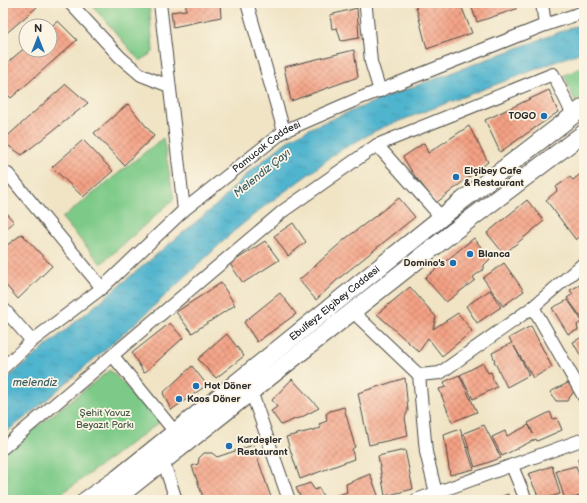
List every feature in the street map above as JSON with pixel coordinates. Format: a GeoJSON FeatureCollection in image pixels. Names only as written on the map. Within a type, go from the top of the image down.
{"type":"FeatureCollection","features":[{"type":"Feature","properties":{"kind":"main road","name":"Ebulfeyz Elçibey Caddesi"},"geometry":{"type":"LineString","coordinates":[[86,500],[118,478],[441,217],[578,111]]}},
{"type":"Feature","properties":{"kind":"main road","name":"Ebulfeyz Elçibey Caddesi"},"geometry":{"type":"LineString","coordinates":[[114,500],[453,232],[584,133]]}},
{"type":"Feature","properties":{"kind":"street"},"geometry":{"type":"LineString","coordinates":[[70,3],[120,57],[141,75],[169,86]]}},
{"type":"Feature","properties":{"kind":"street"},"geometry":{"type":"LineString","coordinates":[[160,3],[184,210]]}},
{"type":"Feature","properties":{"kind":"street"},"geometry":{"type":"LineString","coordinates":[[247,3],[284,131]]}},
{"type":"Feature","properties":{"kind":"street"},"geometry":{"type":"LineString","coordinates":[[366,3],[371,62],[380,91]]}},
{"type":"Feature","properties":{"kind":"street"},"geometry":{"type":"LineString","coordinates":[[542,3],[545,25]]}},
{"type":"Feature","properties":{"kind":"street","name":"Pamucak Caddesi"},"geometry":{"type":"LineString","coordinates":[[3,368],[32,341],[102,288],[184,210],[284,131],[545,25],[584,12]]}},
{"type":"Feature","properties":{"kind":"street"},"geometry":{"type":"LineString","coordinates":[[3,448],[283,211],[377,145],[553,74],[578,111]]}},
{"type":"Feature","properties":{"kind":"street"},"geometry":{"type":"LineString","coordinates":[[377,145],[441,217]]}},
{"type":"Feature","properties":{"kind":"street"},"geometry":{"type":"LineString","coordinates":[[3,178],[8,174],[102,288]]}},
{"type":"Feature","properties":{"kind":"street"},"geometry":{"type":"LineString","coordinates":[[419,374],[440,373],[533,307],[584,263]]}},
{"type":"Feature","properties":{"kind":"street"},"geometry":{"type":"LineString","coordinates":[[533,307],[584,397]]}},
{"type":"Feature","properties":{"kind":"street"},"geometry":{"type":"LineString","coordinates":[[3,308],[32,341]]}},
{"type":"Feature","properties":{"kind":"street"},"geometry":{"type":"LineString","coordinates":[[353,312],[419,374],[426,452],[436,493]]}},
{"type":"Feature","properties":{"kind":"street"},"geometry":{"type":"LineString","coordinates":[[113,356],[175,432]]}},
{"type":"Feature","properties":{"kind":"street"},"geometry":{"type":"LineString","coordinates":[[251,391],[289,500]]}},
{"type":"Feature","properties":{"kind":"street"},"geometry":{"type":"LineString","coordinates":[[416,500],[584,439]]}},
{"type":"Feature","properties":{"kind":"street"},"geometry":{"type":"LineString","coordinates":[[163,460],[176,500]]}},
{"type":"Feature","properties":{"kind":"street"},"geometry":{"type":"LineString","coordinates":[[512,466],[526,500]]}},
{"type":"Feature","properties":{"kind":"green space"},"geometry":{"type":"Polygon","coordinates":[[[90,3],[149,3],[153,52],[140,61],[90,3]]]}},
{"type":"Feature","properties":{"kind":"green space"},"geometry":{"type":"Polygon","coordinates":[[[584,67],[584,95],[575,101],[564,75],[584,67]]]}},
{"type":"Feature","properties":{"kind":"green space"},"geometry":{"type":"Polygon","coordinates":[[[163,138],[174,199],[101,264],[62,218],[163,138]]]}},
{"type":"Feature","properties":{"kind":"green space","name":"Şehit Yavuz Beyazıt Parkı"},"geometry":{"type":"Polygon","coordinates":[[[110,370],[160,422],[53,500],[3,500],[3,453],[110,370]]]}},
{"type":"Feature","properties":{"kind":"water","name":"melendiz"},"geometry":{"type":"Polygon","coordinates":[[[584,23],[584,51],[381,128],[337,152],[262,208],[233,232],[137,322],[30,414],[3,434],[3,382],[220,202],[249,172],[290,139],[315,126],[381,99],[584,23]]]}},
{"type":"Feature","properties":{"kind":"building"},"geometry":{"type":"Polygon","coordinates":[[[3,3],[34,3],[37,7],[24,18],[18,18],[18,23],[3,36],[3,3]]]}},
{"type":"Feature","properties":{"kind":"building"},"geometry":{"type":"Polygon","coordinates":[[[186,3],[220,3],[221,17],[173,27],[171,12],[186,10],[186,3]]]}},
{"type":"Feature","properties":{"kind":"building"},"geometry":{"type":"Polygon","coordinates":[[[415,3],[460,3],[472,33],[427,49],[415,3]]]}},
{"type":"Feature","properties":{"kind":"building"},"geometry":{"type":"Polygon","coordinates":[[[470,3],[515,3],[516,9],[477,22],[470,3]]]}},
{"type":"Feature","properties":{"kind":"building"},"geometry":{"type":"Polygon","coordinates":[[[357,8],[359,38],[341,41],[337,28],[332,29],[330,15],[357,8]]]}},
{"type":"Feature","properties":{"kind":"building"},"geometry":{"type":"Polygon","coordinates":[[[58,21],[77,40],[58,57],[58,21]]]}},
{"type":"Feature","properties":{"kind":"building"},"geometry":{"type":"Polygon","coordinates":[[[354,50],[358,77],[291,101],[284,67],[354,50]]]}},
{"type":"Feature","properties":{"kind":"building"},"geometry":{"type":"Polygon","coordinates":[[[18,54],[18,58],[57,58],[11,98],[3,90],[3,66],[18,54]]]}},
{"type":"Feature","properties":{"kind":"building"},"geometry":{"type":"Polygon","coordinates":[[[66,84],[88,103],[22,155],[3,142],[3,140],[66,84]]]}},
{"type":"Feature","properties":{"kind":"building"},"geometry":{"type":"Polygon","coordinates":[[[549,90],[558,112],[500,152],[485,120],[549,90]]]}},
{"type":"Feature","properties":{"kind":"building"},"geometry":{"type":"Polygon","coordinates":[[[128,104],[154,136],[124,165],[94,133],[128,104]]]}},
{"type":"Feature","properties":{"kind":"building"},"geometry":{"type":"Polygon","coordinates":[[[469,126],[488,162],[436,203],[412,172],[403,157],[424,143],[428,153],[469,126]]]}},
{"type":"Feature","properties":{"kind":"building"},"geometry":{"type":"Polygon","coordinates":[[[83,140],[113,171],[83,197],[52,167],[83,140]]]}},
{"type":"Feature","properties":{"kind":"building"},"geometry":{"type":"Polygon","coordinates":[[[584,171],[584,233],[576,240],[546,200],[557,191],[556,187],[570,177],[573,180],[584,171]]]}},
{"type":"Feature","properties":{"kind":"building"},"geometry":{"type":"Polygon","coordinates":[[[399,198],[415,217],[337,280],[316,300],[299,280],[345,239],[399,198]]]}},
{"type":"Feature","properties":{"kind":"building"},"geometry":{"type":"Polygon","coordinates":[[[527,200],[544,221],[504,254],[487,233],[527,200]]]}},
{"type":"Feature","properties":{"kind":"building"},"geometry":{"type":"Polygon","coordinates":[[[3,210],[14,222],[3,232],[3,210]]]}},
{"type":"Feature","properties":{"kind":"building"},"geometry":{"type":"Polygon","coordinates":[[[293,223],[306,242],[288,256],[274,236],[293,223]]]}},
{"type":"Feature","properties":{"kind":"building"},"geometry":{"type":"Polygon","coordinates":[[[22,234],[52,266],[18,299],[3,282],[3,248],[22,234]]]}},
{"type":"Feature","properties":{"kind":"building"},"geometry":{"type":"Polygon","coordinates":[[[474,238],[490,259],[484,265],[484,269],[473,277],[475,280],[446,302],[425,278],[474,238]]]}},
{"type":"Feature","properties":{"kind":"building"},"geometry":{"type":"Polygon","coordinates":[[[265,241],[279,260],[243,283],[230,264],[265,241]]]}},
{"type":"Feature","properties":{"kind":"building"},"geometry":{"type":"Polygon","coordinates":[[[504,263],[524,291],[503,306],[483,278],[504,263]]]}},
{"type":"Feature","properties":{"kind":"building"},"geometry":{"type":"Polygon","coordinates":[[[221,283],[235,305],[192,333],[176,312],[221,283]]]}},
{"type":"Feature","properties":{"kind":"building"},"geometry":{"type":"Polygon","coordinates":[[[584,283],[584,321],[567,298],[573,294],[570,290],[584,283]]]}},
{"type":"Feature","properties":{"kind":"building"},"geometry":{"type":"Polygon","coordinates":[[[410,287],[436,317],[433,329],[458,313],[472,331],[442,356],[428,338],[419,352],[377,314],[410,287]]]}},
{"type":"Feature","properties":{"kind":"building"},"geometry":{"type":"Polygon","coordinates":[[[490,290],[501,307],[477,323],[466,306],[490,290]]]}},
{"type":"Feature","properties":{"kind":"building"},"geometry":{"type":"Polygon","coordinates":[[[280,293],[296,314],[257,342],[244,322],[280,293]]]}},
{"type":"Feature","properties":{"kind":"building"},"geometry":{"type":"Polygon","coordinates":[[[568,300],[582,321],[577,325],[578,330],[568,334],[552,308],[568,300]]]}},
{"type":"Feature","properties":{"kind":"building"},"geometry":{"type":"Polygon","coordinates":[[[170,323],[183,338],[144,373],[132,353],[170,323]]]}},
{"type":"Feature","properties":{"kind":"building"},"geometry":{"type":"Polygon","coordinates":[[[531,326],[552,367],[533,378],[514,346],[529,375],[507,387],[494,361],[492,353],[512,343],[509,338],[531,326]]]}},
{"type":"Feature","properties":{"kind":"building"},"geometry":{"type":"Polygon","coordinates":[[[227,334],[244,356],[216,378],[198,359],[227,334]]]}},
{"type":"Feature","properties":{"kind":"building"},"geometry":{"type":"Polygon","coordinates":[[[584,336],[584,362],[573,342],[584,336]]]}},
{"type":"Feature","properties":{"kind":"building"},"geometry":{"type":"Polygon","coordinates":[[[483,363],[488,373],[491,372],[492,378],[497,387],[473,399],[460,375],[483,363]]]}},
{"type":"Feature","properties":{"kind":"building"},"geometry":{"type":"Polygon","coordinates":[[[192,366],[207,385],[171,410],[163,393],[192,366]]]}},
{"type":"Feature","properties":{"kind":"building"},"geometry":{"type":"Polygon","coordinates":[[[459,375],[477,412],[452,422],[439,389],[446,387],[444,382],[459,375]]]}},
{"type":"Feature","properties":{"kind":"building"},"geometry":{"type":"Polygon","coordinates":[[[405,378],[408,411],[405,417],[408,436],[369,445],[358,393],[405,378]]]}},
{"type":"Feature","properties":{"kind":"building"},"geometry":{"type":"Polygon","coordinates":[[[292,379],[319,408],[300,418],[281,425],[271,411],[277,407],[272,400],[292,379]]]}},
{"type":"Feature","properties":{"kind":"building"},"geometry":{"type":"Polygon","coordinates":[[[570,382],[575,390],[567,401],[556,401],[550,392],[570,382]]]}},
{"type":"Feature","properties":{"kind":"building"},"geometry":{"type":"Polygon","coordinates":[[[344,407],[355,447],[352,449],[354,459],[300,479],[286,437],[321,428],[319,424],[327,421],[326,414],[330,411],[344,407]]]}},
{"type":"Feature","properties":{"kind":"building"},"geometry":{"type":"Polygon","coordinates":[[[550,412],[553,419],[557,418],[562,430],[537,441],[536,439],[502,456],[492,437],[505,431],[507,436],[529,425],[528,423],[550,412]]]}},
{"type":"Feature","properties":{"kind":"building"},"geometry":{"type":"Polygon","coordinates":[[[484,425],[501,458],[475,467],[464,433],[484,425]]]}},
{"type":"Feature","properties":{"kind":"building"},"geometry":{"type":"Polygon","coordinates":[[[460,429],[474,469],[450,475],[444,435],[460,429]]]}},
{"type":"Feature","properties":{"kind":"building"},"geometry":{"type":"Polygon","coordinates":[[[253,445],[272,500],[204,500],[192,466],[198,464],[199,458],[204,453],[212,453],[217,457],[253,445]]]}},
{"type":"Feature","properties":{"kind":"building"},"geometry":{"type":"Polygon","coordinates":[[[405,450],[413,489],[385,496],[378,456],[405,450]]]}},
{"type":"Feature","properties":{"kind":"building"},"geometry":{"type":"Polygon","coordinates":[[[584,458],[584,483],[583,483],[578,460],[584,458]]]}},
{"type":"Feature","properties":{"kind":"building"},"geometry":{"type":"Polygon","coordinates":[[[552,466],[560,494],[540,500],[528,474],[552,466]]]}},
{"type":"Feature","properties":{"kind":"building"},"geometry":{"type":"Polygon","coordinates":[[[576,466],[584,495],[565,500],[556,471],[576,466]]]}},
{"type":"Feature","properties":{"kind":"building"},"geometry":{"type":"Polygon","coordinates":[[[370,474],[378,495],[366,500],[326,500],[347,492],[346,484],[370,474]]]}},
{"type":"Feature","properties":{"kind":"building"},"geometry":{"type":"Polygon","coordinates":[[[310,483],[315,490],[319,488],[325,500],[302,500],[296,488],[310,483]]]}},
{"type":"Feature","properties":{"kind":"building"},"geometry":{"type":"Polygon","coordinates":[[[508,494],[510,500],[493,500],[508,494]]]}},
{"type":"Feature","properties":{"kind":"place","name":"TOGO"},"geometry":{"type":"Point","coordinates":[544,116]}},
{"type":"Feature","properties":{"kind":"place","name":"Elçibey Cafe & Restaurant"},"geometry":{"type":"Point","coordinates":[456,177]}},
{"type":"Feature","properties":{"kind":"place","name":"Blanca"},"geometry":{"type":"Point","coordinates":[470,254]}},
{"type":"Feature","properties":{"kind":"place","name":"Domino's"},"geometry":{"type":"Point","coordinates":[453,263]}},
{"type":"Feature","properties":{"kind":"place","name":"Hot Döner"},"geometry":{"type":"Point","coordinates":[196,386]}},
{"type":"Feature","properties":{"kind":"place","name":"Kaos Döner"},"geometry":{"type":"Point","coordinates":[179,399]}},
{"type":"Feature","properties":{"kind":"place","name":"Kardeşler Restaurant"},"geometry":{"type":"Point","coordinates":[229,446]}},
{"type":"Feature","properties":{"kind":"water label","name":"Melendiz Çayı"},"geometry":{"type":"Point","coordinates":[262,173]}}]}
